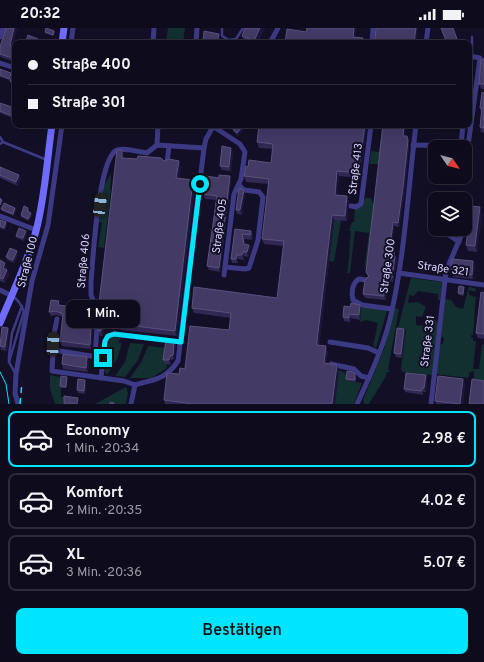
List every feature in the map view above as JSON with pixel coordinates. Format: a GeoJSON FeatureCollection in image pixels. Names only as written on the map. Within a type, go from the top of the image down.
{"type":"FeatureCollection","features":[{"type":"Feature","properties":{"kind":"main road"},"geometry":{"type":"LineString","coordinates":[[62,40],[64,28]]}},
{"type":"Feature","properties":{"kind":"main road"},"geometry":{"type":"LineString","coordinates":[[0,323],[24,268],[36,230],[43,196],[52,128]]}},
{"type":"Feature","properties":{"kind":"street"},"geometry":{"type":"LineString","coordinates":[[0,37],[3,28]]}},
{"type":"Feature","properties":{"kind":"street"},"geometry":{"type":"LineString","coordinates":[[71,40],[73,28]]}},
{"type":"Feature","properties":{"kind":"street"},"geometry":{"type":"LineString","coordinates":[[153,40],[154,28]]}},
{"type":"Feature","properties":{"kind":"street"},"geometry":{"type":"LineString","coordinates":[[196,40],[197,28]]}},
{"type":"Feature","properties":{"kind":"street"},"geometry":{"type":"LineString","coordinates":[[272,40],[278,28]]}},
{"type":"Feature","properties":{"kind":"street"},"geometry":{"type":"LineString","coordinates":[[372,40],[373,28]]}},
{"type":"Feature","properties":{"kind":"street"},"geometry":{"type":"LineString","coordinates":[[426,40],[428,28]]}},
{"type":"Feature","properties":{"kind":"street"},"geometry":{"type":"LineString","coordinates":[[472,56],[480,58],[472,121]]}},
{"type":"Feature","properties":{"kind":"street"},"geometry":{"type":"LineString","coordinates":[[0,62],[12,67]]}},
{"type":"Feature","properties":{"kind":"street","name":"Straße 100"},"geometry":{"type":"LineString","coordinates":[[18,404],[16,393],[16,374],[32,281],[48,225],[62,128]]}},
{"type":"Feature","properties":{"kind":"street"},"geometry":{"type":"LineString","coordinates":[[158,128],[157,145],[204,148]]}},
{"type":"Feature","properties":{"kind":"street"},"geometry":{"type":"LineString","coordinates":[[57,319],[54,334],[52,371],[132,382],[135,385],[157,380],[168,372],[178,360],[204,148],[206,139],[212,128]]}},
{"type":"Feature","properties":{"kind":"street","name":"Straße 405"},"geometry":{"type":"LineString","coordinates":[[216,128],[243,147],[245,152],[239,184],[234,194],[224,275]]}},
{"type":"Feature","properties":{"kind":"street","name":"Straße 413"},"geometry":{"type":"LineString","coordinates":[[351,206],[356,207],[361,204],[371,128]]}},
{"type":"Feature","properties":{"kind":"street","name":"Straße 300"},"geometry":{"type":"LineString","coordinates":[[357,404],[379,353],[392,309],[399,273],[416,128]]}},
{"type":"Feature","properties":{"kind":"street"},"geometry":{"type":"LineString","coordinates":[[462,140],[463,128]]}},
{"type":"Feature","properties":{"kind":"street"},"geometry":{"type":"LineString","coordinates":[[469,140],[471,128]]}},
{"type":"Feature","properties":{"kind":"street","name":"Straße 406"},"geometry":{"type":"LineString","coordinates":[[95,356],[98,312],[90,289],[103,181],[110,158],[115,151],[121,149],[147,153],[157,145]]}},
{"type":"Feature","properties":{"kind":"street"},"geometry":{"type":"LineString","coordinates":[[413,145],[428,145]]}},
{"type":"Feature","properties":{"kind":"street"},"geometry":{"type":"LineString","coordinates":[[167,163],[169,146]]}},
{"type":"Feature","properties":{"kind":"street"},"geometry":{"type":"LineString","coordinates":[[225,267],[249,268],[258,240],[263,197],[259,192],[244,190],[239,184]]}},
{"type":"Feature","properties":{"kind":"street"},"geometry":{"type":"LineString","coordinates":[[0,216],[36,230]]}},
{"type":"Feature","properties":{"kind":"street"},"geometry":{"type":"LineString","coordinates":[[450,236],[459,242]]}},
{"type":"Feature","properties":{"kind":"street","name":"Straße 331"},"geometry":{"type":"LineString","coordinates":[[431,404],[446,271],[461,236]]}},
{"type":"Feature","properties":{"kind":"street","name":"Straße 321"},"geometry":{"type":"LineString","coordinates":[[399,273],[483,285]]}},
{"type":"Feature","properties":{"kind":"street"},"geometry":{"type":"LineString","coordinates":[[483,285],[484,278]]}},
{"type":"Feature","properties":{"kind":"street"},"geometry":{"type":"LineString","coordinates":[[367,280],[359,279],[355,282],[353,288],[353,300],[362,305],[392,309]]}},
{"type":"Feature","properties":{"kind":"street"},"geometry":{"type":"LineString","coordinates":[[0,290],[12,296]]}},
{"type":"Feature","properties":{"kind":"street"},"geometry":{"type":"LineString","coordinates":[[101,378],[105,341],[108,336],[114,334],[181,342]]}},
{"type":"Feature","properties":{"kind":"street"},"geometry":{"type":"LineString","coordinates":[[330,342],[368,348],[379,353]]}},
{"type":"Feature","properties":{"kind":"street"},"geometry":{"type":"LineString","coordinates":[[54,350],[103,358]]}},
{"type":"Feature","properties":{"kind":"street"},"geometry":{"type":"LineString","coordinates":[[331,364],[354,369],[361,376],[368,378]]}},
{"type":"Feature","properties":{"kind":"street"},"geometry":{"type":"LineString","coordinates":[[131,404],[135,385]]}},
{"type":"Feature","properties":{"kind":"lane"},"geometry":{"type":"LineString","coordinates":[[222,28],[222,36],[229,40],[236,39],[243,28]]}},
{"type":"Feature","properties":{"kind":"lane"},"geometry":{"type":"LineString","coordinates":[[0,137],[2,143],[47,160]]}},
{"type":"Feature","properties":{"kind":"lane"},"geometry":{"type":"LineString","coordinates":[[9,362],[24,311],[22,305],[12,296]]}},
{"type":"Feature","properties":{"kind":"lane"},"geometry":{"type":"LineString","coordinates":[[16,374],[9,362],[12,333],[22,305]]}},
{"type":"Feature","properties":{"kind":"green space"},"geometry":{"type":"Polygon","coordinates":[[[168,28],[185,28],[183,40],[166,40],[168,28]]]}},
{"type":"Feature","properties":{"kind":"green space"},"geometry":{"type":"Polygon","coordinates":[[[382,128],[385,128],[381,164],[369,164],[371,151],[379,152],[382,128]]]}},
{"type":"Feature","properties":{"kind":"green space"},"geometry":{"type":"Polygon","coordinates":[[[111,174],[110,198],[104,248],[98,247],[102,223],[99,222],[104,186],[111,174]]]}},
{"type":"Feature","properties":{"kind":"green space"},"geometry":{"type":"Polygon","coordinates":[[[365,198],[371,198],[374,207],[367,262],[364,270],[369,233],[355,231],[350,273],[347,273],[351,231],[349,231],[352,222],[354,222],[355,209],[362,207],[365,198]]]}},
{"type":"Feature","properties":{"kind":"green space"},"geometry":{"type":"Polygon","coordinates":[[[336,208],[341,221],[334,262],[329,261],[336,208]]]}},
{"type":"Feature","properties":{"kind":"green space"},"geometry":{"type":"Polygon","coordinates":[[[411,278],[442,282],[440,300],[438,300],[438,294],[418,291],[414,296],[409,295],[408,303],[418,302],[426,307],[422,317],[416,316],[416,325],[426,326],[427,318],[431,317],[438,322],[432,375],[403,372],[401,369],[406,329],[398,328],[411,278]]]}},
{"type":"Feature","properties":{"kind":"green space"},"geometry":{"type":"Polygon","coordinates":[[[469,287],[475,288],[476,292],[469,290],[469,295],[476,297],[473,335],[471,335],[473,341],[476,341],[473,369],[479,369],[482,344],[484,345],[484,383],[474,384],[474,371],[470,372],[468,378],[436,374],[440,344],[443,344],[444,338],[441,337],[445,299],[451,300],[456,307],[463,309],[469,287]]]}},
{"type":"Feature","properties":{"kind":"green space"},"geometry":{"type":"Polygon","coordinates":[[[365,307],[387,311],[376,348],[373,346],[378,323],[366,320],[360,322],[361,308],[365,307]]]}},
{"type":"Feature","properties":{"kind":"green space"},"geometry":{"type":"Polygon","coordinates":[[[394,308],[399,309],[388,369],[390,372],[387,372],[369,404],[364,404],[363,400],[384,349],[394,308]]]}},
{"type":"Feature","properties":{"kind":"green space"},"geometry":{"type":"Polygon","coordinates":[[[112,337],[120,337],[119,343],[122,343],[117,359],[107,375],[105,372],[109,340],[112,337]]]}},
{"type":"Feature","properties":{"kind":"green space"},"geometry":{"type":"Polygon","coordinates":[[[130,343],[144,344],[138,360],[125,377],[115,376],[125,362],[130,343]]]}},
{"type":"Feature","properties":{"kind":"green space"},"geometry":{"type":"Polygon","coordinates":[[[148,346],[167,348],[165,364],[167,364],[166,369],[151,378],[130,378],[142,361],[148,346]]]}},
{"type":"Feature","properties":{"kind":"green space"},"geometry":{"type":"Polygon","coordinates":[[[339,370],[345,373],[345,375],[348,374],[347,381],[362,383],[354,404],[335,404],[339,370]]]}},
{"type":"Feature","properties":{"kind":"green space"},"geometry":{"type":"Polygon","coordinates":[[[50,375],[60,377],[61,397],[64,397],[63,404],[55,404],[50,389],[50,375]]]}},
{"type":"Feature","properties":{"kind":"green space"},"geometry":{"type":"Polygon","coordinates":[[[126,387],[128,393],[126,404],[95,404],[126,387]]]}},
{"type":"Feature","properties":{"kind":"building"},"geometry":{"type":"Polygon","coordinates":[[[6,28],[14,28],[10,45],[12,46],[12,58],[0,54],[0,47],[6,28]]]}},
{"type":"Feature","properties":{"kind":"building"},"geometry":{"type":"Polygon","coordinates":[[[46,28],[54,31],[53,35],[45,32],[46,28]]]}},
{"type":"Feature","properties":{"kind":"building"},"geometry":{"type":"Polygon","coordinates":[[[245,28],[260,28],[254,40],[242,36],[245,28]]]}},
{"type":"Feature","properties":{"kind":"building"},"geometry":{"type":"Polygon","coordinates":[[[307,28],[354,28],[353,37],[363,38],[363,40],[285,40],[287,29],[306,32],[307,28]]]}},
{"type":"Feature","properties":{"kind":"building"},"geometry":{"type":"Polygon","coordinates":[[[376,28],[416,28],[414,40],[375,40],[376,28]]]}},
{"type":"Feature","properties":{"kind":"building"},"geometry":{"type":"Polygon","coordinates":[[[441,28],[453,28],[457,39],[446,40],[441,28]]]}},
{"type":"Feature","properties":{"kind":"building"},"geometry":{"type":"Polygon","coordinates":[[[204,31],[219,34],[218,40],[203,40],[204,31]]]}},
{"type":"Feature","properties":{"kind":"building"},"geometry":{"type":"Polygon","coordinates":[[[28,35],[38,39],[38,40],[26,40],[28,35]]]}},
{"type":"Feature","properties":{"kind":"building"},"geometry":{"type":"Polygon","coordinates":[[[481,59],[484,59],[484,84],[479,84],[481,59]]]}},
{"type":"Feature","properties":{"kind":"building"},"geometry":{"type":"Polygon","coordinates":[[[0,69],[11,73],[9,79],[0,75],[0,69]]]}},
{"type":"Feature","properties":{"kind":"building"},"geometry":{"type":"Polygon","coordinates":[[[482,92],[484,93],[484,128],[480,127],[482,92]]]}},
{"type":"Feature","properties":{"kind":"building"},"geometry":{"type":"Polygon","coordinates":[[[0,103],[12,107],[12,116],[0,111],[0,103]]]}},
{"type":"Feature","properties":{"kind":"building"},"geometry":{"type":"Polygon","coordinates":[[[232,128],[241,128],[237,133],[232,128]]]}},
{"type":"Feature","properties":{"kind":"building"},"geometry":{"type":"Polygon","coordinates":[[[259,128],[365,128],[358,173],[337,171],[335,195],[347,196],[345,216],[332,215],[317,341],[317,345],[326,346],[324,363],[337,365],[332,404],[193,404],[164,400],[167,373],[179,374],[180,368],[185,369],[190,326],[229,330],[231,313],[192,308],[194,287],[277,298],[284,241],[262,239],[269,179],[244,176],[249,160],[271,163],[273,144],[257,142],[259,128]]]}},
{"type":"Feature","properties":{"kind":"building"},"geometry":{"type":"Polygon","coordinates":[[[383,128],[404,128],[403,136],[407,136],[408,140],[403,187],[398,223],[393,222],[390,248],[394,249],[395,256],[392,278],[386,277],[384,296],[363,294],[365,280],[369,276],[366,272],[383,128]]]}},
{"type":"Feature","properties":{"kind":"building"},"geometry":{"type":"Polygon","coordinates":[[[222,146],[231,148],[229,167],[220,166],[222,146]]]}},
{"type":"Feature","properties":{"kind":"building"},"geometry":{"type":"Polygon","coordinates":[[[117,150],[122,150],[122,158],[137,159],[138,156],[161,158],[164,161],[169,159],[179,161],[176,178],[193,180],[175,331],[119,324],[119,322],[102,320],[101,331],[98,331],[99,303],[117,150]]]}},
{"type":"Feature","properties":{"kind":"building"},"geometry":{"type":"Polygon","coordinates":[[[0,167],[19,175],[16,182],[0,175],[0,167]]]}},
{"type":"Feature","properties":{"kind":"building"},"geometry":{"type":"Polygon","coordinates":[[[219,175],[230,176],[219,268],[207,266],[217,196],[204,194],[206,176],[219,178],[219,175]]]}},
{"type":"Feature","properties":{"kind":"building"},"geometry":{"type":"Polygon","coordinates":[[[239,188],[244,190],[240,210],[236,210],[239,188]]]}},
{"type":"Feature","properties":{"kind":"building"},"geometry":{"type":"Polygon","coordinates":[[[4,203],[15,208],[13,214],[1,209],[4,203]]]}},
{"type":"Feature","properties":{"kind":"building"},"geometry":{"type":"Polygon","coordinates":[[[24,206],[28,208],[27,211],[31,213],[28,219],[21,215],[24,206]]]}},
{"type":"Feature","properties":{"kind":"building"},"geometry":{"type":"Polygon","coordinates":[[[472,206],[480,207],[475,246],[466,245],[467,236],[472,236],[472,206]]]}},
{"type":"Feature","properties":{"kind":"building"},"geometry":{"type":"Polygon","coordinates":[[[0,220],[6,222],[4,228],[0,226],[0,220]]]}},
{"type":"Feature","properties":{"kind":"building"},"geometry":{"type":"Polygon","coordinates":[[[19,228],[26,231],[23,238],[16,236],[19,228]]]}},
{"type":"Feature","properties":{"kind":"building"},"geometry":{"type":"Polygon","coordinates":[[[235,229],[251,231],[251,235],[242,234],[244,244],[249,245],[247,252],[243,252],[242,255],[237,255],[236,259],[231,259],[235,229]]]}},
{"type":"Feature","properties":{"kind":"building"},"geometry":{"type":"Polygon","coordinates":[[[10,248],[17,251],[13,260],[6,257],[10,248]]]}},
{"type":"Feature","properties":{"kind":"building"},"geometry":{"type":"Polygon","coordinates":[[[452,259],[473,261],[472,275],[451,272],[452,259]]]}},
{"type":"Feature","properties":{"kind":"building"},"geometry":{"type":"Polygon","coordinates":[[[0,260],[5,263],[3,268],[7,270],[3,279],[0,278],[0,260]]]}},
{"type":"Feature","properties":{"kind":"building"},"geometry":{"type":"Polygon","coordinates":[[[459,286],[464,287],[463,294],[458,293],[459,286]]]}},
{"type":"Feature","properties":{"kind":"building"},"geometry":{"type":"Polygon","coordinates":[[[481,292],[484,293],[484,334],[476,333],[481,292]]]}},
{"type":"Feature","properties":{"kind":"building"},"geometry":{"type":"Polygon","coordinates":[[[51,300],[59,301],[58,305],[92,309],[90,345],[60,341],[63,314],[56,311],[49,312],[51,300]]]}},
{"type":"Feature","properties":{"kind":"building"},"geometry":{"type":"Polygon","coordinates":[[[351,303],[360,305],[359,315],[349,314],[349,318],[343,317],[344,306],[350,307],[351,303]]]}},
{"type":"Feature","properties":{"kind":"building"},"geometry":{"type":"Polygon","coordinates":[[[2,327],[8,328],[5,347],[0,346],[2,327]]]}},
{"type":"Feature","properties":{"kind":"building"},"geometry":{"type":"Polygon","coordinates":[[[397,328],[404,329],[401,354],[394,353],[397,328]]]}},
{"type":"Feature","properties":{"kind":"building"},"geometry":{"type":"Polygon","coordinates":[[[166,340],[174,341],[173,355],[170,356],[169,360],[163,360],[166,340]]]}},
{"type":"Feature","properties":{"kind":"building"},"geometry":{"type":"Polygon","coordinates":[[[63,354],[87,357],[86,368],[62,364],[63,354]]]}},
{"type":"Feature","properties":{"kind":"building"},"geometry":{"type":"Polygon","coordinates":[[[347,371],[355,374],[355,380],[346,379],[347,371]]]}},
{"type":"Feature","properties":{"kind":"building"},"geometry":{"type":"Polygon","coordinates":[[[406,373],[426,375],[424,388],[422,388],[422,391],[404,389],[406,373]]]}},
{"type":"Feature","properties":{"kind":"building"},"geometry":{"type":"Polygon","coordinates":[[[61,376],[67,377],[66,387],[60,386],[61,376]]]}},
{"type":"Feature","properties":{"kind":"building"},"geometry":{"type":"Polygon","coordinates":[[[438,376],[463,379],[460,404],[435,401],[438,376]]]}},
{"type":"Feature","properties":{"kind":"building"},"geometry":{"type":"Polygon","coordinates":[[[78,379],[85,380],[84,391],[77,390],[78,379]]]}},
{"type":"Feature","properties":{"kind":"building"},"geometry":{"type":"Polygon","coordinates":[[[472,379],[484,381],[484,404],[469,404],[472,379]]]}},
{"type":"Feature","properties":{"kind":"building"},"geometry":{"type":"Polygon","coordinates":[[[64,396],[78,398],[77,404],[64,404],[64,396]]]}},
{"type":"Feature","properties":{"kind":"tram line"},"geometry":{"type":"LineString","coordinates":[[0,372],[6,384],[9,404]]}},
{"type":"Feature","properties":{"kind":"railway"},"geometry":{"type":"LineString","coordinates":[[20,404],[22,382]]}},
{"type":"Feature","properties":{"kind":"route"},"geometry":{"type":"LineString","coordinates":[[103,358],[105,341],[108,336],[114,334],[181,342],[200,184]]}}]}
